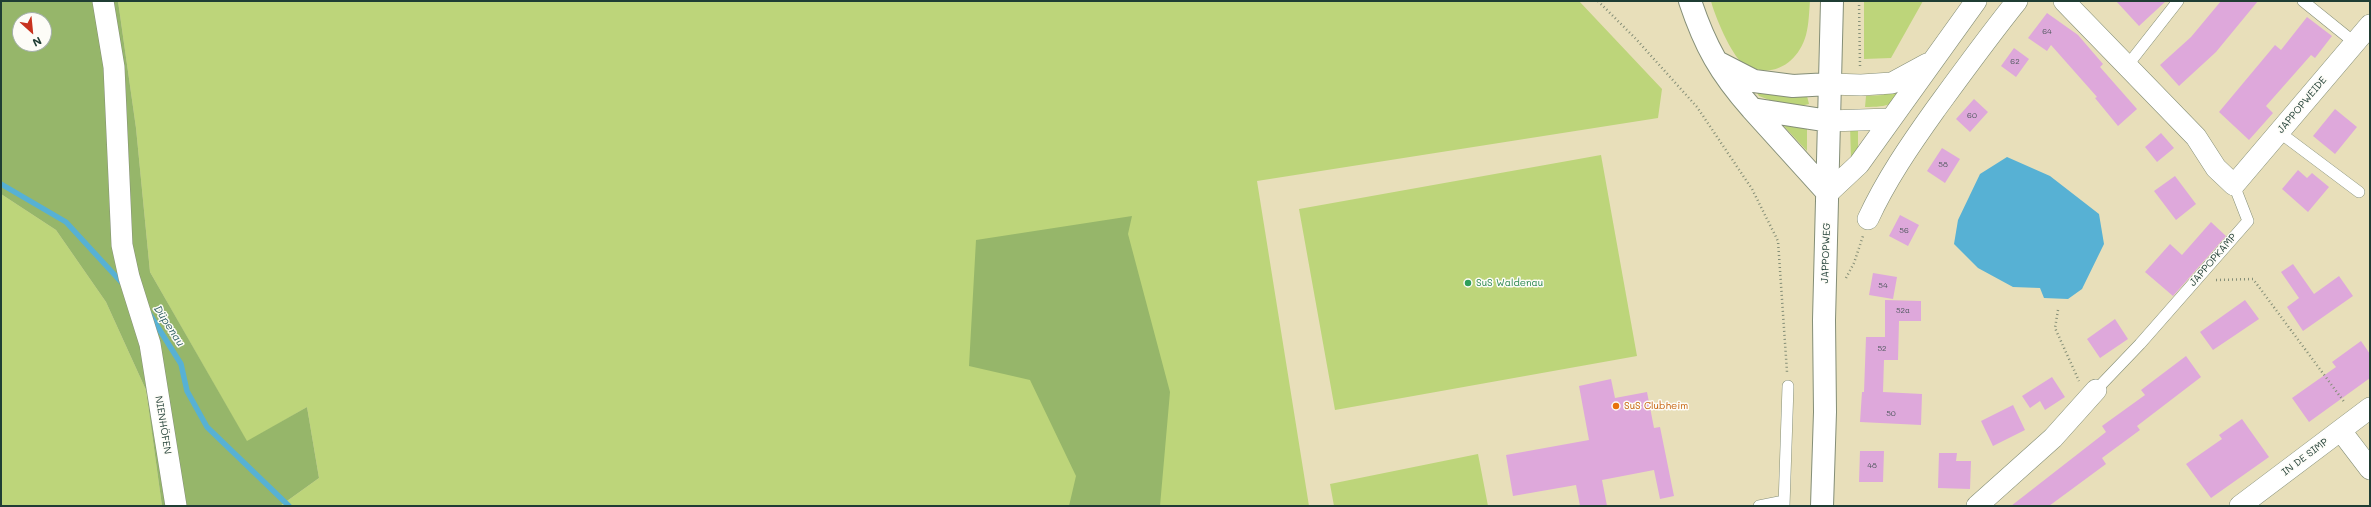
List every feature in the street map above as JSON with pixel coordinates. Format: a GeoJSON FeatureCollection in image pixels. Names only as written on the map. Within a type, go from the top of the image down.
{"type":"FeatureCollection","features":[{"type":"Feature","properties":{"kind":"street","name":"NIENHÖFEN"},"geometry":{"type":"LineString","coordinates":[[103,1],[114,66],[122,245],[129,277],[150,344],[176,506]]}},
{"type":"Feature","properties":{"kind":"street"},"geometry":{"type":"LineString","coordinates":[[1690,1],[1714,61],[1752,109],[1828,193],[1859,164],[1976,1]]}},
{"type":"Feature","properties":{"kind":"street","name":"JAPPOPWEG"},"geometry":{"type":"LineString","coordinates":[[1822,506],[1825,412],[1824,320],[1832,1]]}},
{"type":"Feature","properties":{"kind":"street"},"geometry":{"type":"LineString","coordinates":[[1868,219],[1883,187],[1922,129],[1981,46],[2017,1]]}},
{"type":"Feature","properties":{"kind":"street","name":"JAPPOPKAMP"},"geometry":{"type":"LineString","coordinates":[[2064,1],[2196,137],[2216,168],[2234,185]]}},
{"type":"Feature","properties":{"kind":"street","name":"JAPPOPWEIDE"},"geometry":{"type":"LineString","coordinates":[[2234,185],[2370,25]]}},
{"type":"Feature","properties":{"kind":"street"},"geometry":{"type":"LineString","coordinates":[[1714,61],[1754,81],[1793,86],[1892,83],[1931,62]]}},
{"type":"Feature","properties":{"kind":"street"},"geometry":{"type":"LineString","coordinates":[[1752,109],[1829,121],[1890,119]]}},
{"type":"Feature","properties":{"kind":"street","name":"JAPPOPKAMP"},"geometry":{"type":"LineString","coordinates":[[1976,506],[2053,438],[2092,395]]}},
{"type":"Feature","properties":{"kind":"street"},"geometry":{"type":"LineString","coordinates":[[2356,419],[2370,469]]}},
{"type":"Feature","properties":{"kind":"street","name":"IN DE SIMP"},"geometry":{"type":"LineString","coordinates":[[2240,506],[2356,419]]}},
{"type":"Feature","properties":{"kind":"lane"},"geometry":{"type":"LineString","coordinates":[[2127,66],[2178,1]]}},
{"type":"Feature","properties":{"kind":"lane"},"geometry":{"type":"LineString","coordinates":[[2303,1],[2355,43]]}},
{"type":"Feature","properties":{"kind":"lane"},"geometry":{"type":"LineString","coordinates":[[2279,132],[2359,192]]}},
{"type":"Feature","properties":{"kind":"lane","name":"JAPPOPKAMP"},"geometry":{"type":"LineString","coordinates":[[2092,395],[2248,221],[2234,185]]}},
{"type":"Feature","properties":{"kind":"lane"},"geometry":{"type":"LineString","coordinates":[[1759,506],[1784,504],[1788,386]]}},
{"type":"Feature","properties":{"kind":"path"},"geometry":{"type":"LineString","coordinates":[[1598,1],[1636,39],[1697,106],[1752,189],[1778,241],[1788,386]]}},
{"type":"Feature","properties":{"kind":"path"},"geometry":{"type":"LineString","coordinates":[[1859,1],[1861,85]]}},
{"type":"Feature","properties":{"kind":"path"},"geometry":{"type":"LineString","coordinates":[[1843,282],[1854,263],[1868,219]]}},
{"type":"Feature","properties":{"kind":"path"},"geometry":{"type":"LineString","coordinates":[[2196,280],[2253,279],[2356,419]]}},
{"type":"Feature","properties":{"kind":"path"},"geometry":{"type":"LineString","coordinates":[[2058,310],[2055,328],[2092,395]]}},
{"type":"Feature","properties":{"kind":"green space"},"geometry":{"type":"Polygon","coordinates":[[[1,1],[118,1],[136,128],[150,272],[247,441],[307,407],[319,478],[280,506],[162,506],[146,390],[106,302],[56,230],[1,194],[1,1]]]}},
{"type":"Feature","properties":{"kind":"green space"},"geometry":{"type":"Polygon","coordinates":[[[118,1],[1579,1],[1662,89],[1658,118],[1257,181],[1309,506],[280,506],[319,478],[307,407],[247,442],[150,272],[136,128],[118,1]]]}},
{"type":"Feature","properties":{"kind":"green space"},"geometry":{"type":"Polygon","coordinates":[[[1711,1],[1810,1],[1808,27],[1802,45],[1797,54],[1782,67],[1773,70],[1753,68],[1743,63],[1734,53],[1720,25],[1711,1]]]}},
{"type":"Feature","properties":{"kind":"green space"},"geometry":{"type":"Polygon","coordinates":[[[1864,1],[1923,1],[1891,58],[1864,59],[1864,1]]]}},
{"type":"Feature","properties":{"kind":"green space"},"geometry":{"type":"Polygon","coordinates":[[[1907,84],[1895,101],[1886,105],[1865,107],[1866,96],[1883,95],[1907,84]]]}},
{"type":"Feature","properties":{"kind":"green space"},"geometry":{"type":"Polygon","coordinates":[[[1756,91],[1807,96],[1809,104],[1796,106],[1784,104],[1759,96],[1756,91]]]}},
{"type":"Feature","properties":{"kind":"green space"},"geometry":{"type":"Polygon","coordinates":[[[1781,123],[1807,125],[1807,151],[1781,123]]]}},
{"type":"Feature","properties":{"kind":"green space"},"geometry":{"type":"Polygon","coordinates":[[[1850,125],[1858,125],[1858,159],[1851,159],[1850,125]]]}},
{"type":"Feature","properties":{"kind":"green space","name":"SuS Waldenau"},"geometry":{"type":"Polygon","coordinates":[[[1601,155],[1637,356],[1335,410],[1299,209],[1601,155]]]}},
{"type":"Feature","properties":{"kind":"green space"},"geometry":{"type":"Polygon","coordinates":[[[1,194],[56,230],[106,302],[146,390],[162,506],[1,506],[1,194]]]}},
{"type":"Feature","properties":{"kind":"green space"},"geometry":{"type":"Polygon","coordinates":[[[1132,216],[1128,234],[1170,392],[1160,506],[1069,506],[1076,476],[1030,380],[969,366],[976,240],[1132,216]]]}},
{"type":"Feature","properties":{"kind":"green space"},"geometry":{"type":"Polygon","coordinates":[[[1478,454],[1488,506],[1334,506],[1330,484],[1478,454]]]}},
{"type":"Feature","properties":{"kind":"water"},"geometry":{"type":"Polygon","coordinates":[[[2007,157],[2050,176],[2099,214],[2104,244],[2082,289],[2068,299],[2044,298],[2040,288],[2013,287],[1978,268],[1954,244],[1958,220],[1980,174],[2007,157]]]}},
{"type":"Feature","properties":{"kind":"building"},"geometry":{"type":"Polygon","coordinates":[[[2116,1],[2166,1],[2139,26],[2116,1]]]}},
{"type":"Feature","properties":{"kind":"building"},"geometry":{"type":"Polygon","coordinates":[[[2221,1],[2258,1],[2216,52],[2179,86],[2160,65],[2191,37],[2221,1]]]}},
{"type":"Feature","properties":{"kind":"building"},"geometry":{"type":"Polygon","coordinates":[[[2047,13],[2078,35],[2103,64],[2100,67],[2137,109],[2118,126],[2095,98],[2097,97],[2051,45],[2047,51],[2028,38],[2047,13]]]}},
{"type":"Feature","properties":{"kind":"building"},"geometry":{"type":"Polygon","coordinates":[[[2307,17],[2332,36],[2315,58],[2311,55],[2266,106],[2273,113],[2249,140],[2219,112],[2275,45],[2281,50],[2307,17]]]}},
{"type":"Feature","properties":{"kind":"building"},"geometry":{"type":"Polygon","coordinates":[[[2014,48],[2029,59],[2016,77],[2001,66],[2014,48]]]}},
{"type":"Feature","properties":{"kind":"building"},"geometry":{"type":"Polygon","coordinates":[[[1974,99],[1988,112],[1970,132],[1956,119],[1974,99]]]}},
{"type":"Feature","properties":{"kind":"building"},"geometry":{"type":"Polygon","coordinates":[[[2335,109],[2357,127],[2335,154],[2313,136],[2335,109]]]}},
{"type":"Feature","properties":{"kind":"building"},"geometry":{"type":"Polygon","coordinates":[[[2161,133],[2174,148],[2157,162],[2145,147],[2161,133]]]}},
{"type":"Feature","properties":{"kind":"building"},"geometry":{"type":"Polygon","coordinates":[[[1942,148],[1960,159],[1945,183],[1927,171],[1942,148]]]}},
{"type":"Feature","properties":{"kind":"building"},"geometry":{"type":"Polygon","coordinates":[[[2298,170],[2307,178],[2312,173],[2329,187],[2308,212],[2282,189],[2298,170]]]}},
{"type":"Feature","properties":{"kind":"building"},"geometry":{"type":"Polygon","coordinates":[[[2175,176],[2196,204],[2176,220],[2154,191],[2175,176]]]}},
{"type":"Feature","properties":{"kind":"building"},"geometry":{"type":"Polygon","coordinates":[[[1900,215],[1919,225],[1908,246],[1889,236],[1900,215]]]}},
{"type":"Feature","properties":{"kind":"building"},"geometry":{"type":"Polygon","coordinates":[[[2211,222],[2226,236],[2173,296],[2145,272],[2170,244],[2182,255],[2211,222]]]}},
{"type":"Feature","properties":{"kind":"building"},"geometry":{"type":"Polygon","coordinates":[[[2293,264],[2314,294],[2339,276],[2353,296],[2303,331],[2287,307],[2299,298],[2281,272],[2293,264]]]}},
{"type":"Feature","properties":{"kind":"building"},"geometry":{"type":"Polygon","coordinates":[[[1873,273],[1897,277],[1893,299],[1869,295],[1873,273]]]}},
{"type":"Feature","properties":{"kind":"building"},"geometry":{"type":"Polygon","coordinates":[[[1885,300],[1921,301],[1921,321],[1899,321],[1898,360],[1884,360],[1883,392],[1922,394],[1921,425],[1860,422],[1862,392],[1864,392],[1866,337],[1885,337],[1885,300]]]}},
{"type":"Feature","properties":{"kind":"building"},"geometry":{"type":"Polygon","coordinates":[[[2245,300],[2259,319],[2213,350],[2200,332],[2245,300]]]}},
{"type":"Feature","properties":{"kind":"building"},"geometry":{"type":"Polygon","coordinates":[[[2115,319],[2128,339],[2100,358],[2087,339],[2115,319]]]}},
{"type":"Feature","properties":{"kind":"building"},"geometry":{"type":"Polygon","coordinates":[[[2361,341],[2370,354],[2370,378],[2309,422],[2292,398],[2336,367],[2332,362],[2361,341]]]}},
{"type":"Feature","properties":{"kind":"building"},"geometry":{"type":"Polygon","coordinates":[[[2186,356],[2201,377],[2137,426],[2140,430],[2102,458],[2106,464],[2049,506],[2011,506],[2106,432],[2102,426],[2145,395],[2141,390],[2186,356]]]}},
{"type":"Feature","properties":{"kind":"building"},"geometry":{"type":"Polygon","coordinates":[[[2052,377],[2065,397],[2045,410],[2040,401],[2030,408],[2022,396],[2052,377]]]}},
{"type":"Feature","properties":{"kind":"building"},"geometry":{"type":"Polygon","coordinates":[[[1611,379],[1615,398],[1647,392],[1654,428],[1660,427],[1674,496],[1660,499],[1654,470],[1602,480],[1607,506],[1580,506],[1576,485],[1513,496],[1506,455],[1589,440],[1579,386],[1611,379]]]}},
{"type":"Feature","properties":{"kind":"building"},"geometry":{"type":"Polygon","coordinates":[[[2013,405],[2025,430],[1993,446],[1981,421],[2013,405]]]}},
{"type":"Feature","properties":{"kind":"building"},"geometry":{"type":"Polygon","coordinates":[[[2242,419],[2269,457],[2211,498],[2186,464],[2222,439],[2219,435],[2242,419]]]}},
{"type":"Feature","properties":{"kind":"building"},"geometry":{"type":"Polygon","coordinates":[[[1860,451],[1884,451],[1883,482],[1859,482],[1860,451]]]}},
{"type":"Feature","properties":{"kind":"building"},"geometry":{"type":"Polygon","coordinates":[[[1939,453],[1957,453],[1956,461],[1971,461],[1970,489],[1938,488],[1939,453]]]}},
{"type":"Feature","properties":{"kind":"waterway","name":"Düpenau"},"geometry":{"type":"LineString","coordinates":[[1,184],[66,222],[123,284]]}},
{"type":"Feature","properties":{"kind":"waterway","name":"Düpenau"},"geometry":{"type":"LineString","coordinates":[[149,313],[181,364],[187,391],[207,427],[289,506]]}},
{"type":"Feature","properties":{"kind":"place","name":"SuS Waldenau"},"geometry":{"type":"Point","coordinates":[1468,283]}},
{"type":"Feature","properties":{"kind":"place","name":"SuS Clubheim"},"geometry":{"type":"Point","coordinates":[1616,406]}}]}
